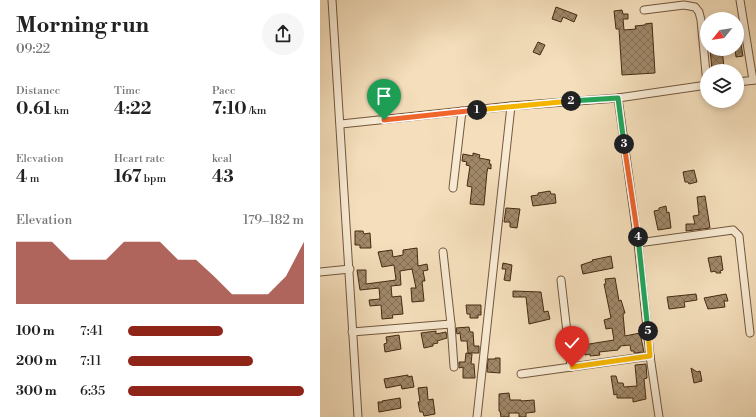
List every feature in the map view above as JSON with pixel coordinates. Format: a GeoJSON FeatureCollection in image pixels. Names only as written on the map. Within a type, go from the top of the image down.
{"type":"FeatureCollection","features":[{"type":"Feature","properties":{"kind":"street"},"geometry":{"type":"LineString","coordinates":[[332,0],[341,124],[358,417]]}},
{"type":"Feature","properties":{"kind":"street"},"geometry":{"type":"LineString","coordinates":[[698,0],[698,12]]}},
{"type":"Feature","properties":{"kind":"street"},"geometry":{"type":"LineString","coordinates":[[740,0],[754,80],[744,81]]}},
{"type":"Feature","properties":{"kind":"street"},"geometry":{"type":"LineString","coordinates":[[644,10],[684,5],[695,7],[701,20],[705,64]]}},
{"type":"Feature","properties":{"kind":"street"},"geometry":{"type":"LineString","coordinates":[[341,124],[511,106],[618,98],[700,86]]}},
{"type":"Feature","properties":{"kind":"street"},"geometry":{"type":"LineString","coordinates":[[618,98],[638,243],[650,356],[659,417]]}},
{"type":"Feature","properties":{"kind":"street"},"geometry":{"type":"LineString","coordinates":[[477,417],[511,106]]}},
{"type":"Feature","properties":{"kind":"street"},"geometry":{"type":"LineString","coordinates":[[453,188],[462,111]]}},
{"type":"Feature","properties":{"kind":"street"},"geometry":{"type":"LineString","coordinates":[[638,243],[733,230],[739,236],[750,333]]}},
{"type":"Feature","properties":{"kind":"street"},"geometry":{"type":"LineString","coordinates":[[443,252],[454,367]]}},
{"type":"Feature","properties":{"kind":"street"},"geometry":{"type":"LineString","coordinates":[[320,272],[350,269]]}},
{"type":"Feature","properties":{"kind":"street"},"geometry":{"type":"LineString","coordinates":[[561,280],[572,367]]}},
{"type":"Feature","properties":{"kind":"street"},"geometry":{"type":"LineString","coordinates":[[352,332],[451,324]]}},
{"type":"Feature","properties":{"kind":"street"},"geometry":{"type":"LineString","coordinates":[[521,374],[650,356]]}},
{"type":"Feature","properties":{"kind":"building"},"geometry":{"type":"Polygon","coordinates":[[[556,7],[577,15],[574,22],[563,17],[561,22],[552,19],[556,7]]]}},
{"type":"Feature","properties":{"kind":"building"},"geometry":{"type":"Polygon","coordinates":[[[622,10],[623,14],[628,14],[628,19],[623,19],[624,30],[636,29],[635,26],[652,23],[655,73],[622,75],[619,29],[616,29],[614,11],[622,10]]]}},
{"type":"Feature","properties":{"kind":"building"},"geometry":{"type":"Polygon","coordinates":[[[538,42],[545,45],[540,55],[533,52],[538,42]]]}},
{"type":"Feature","properties":{"kind":"building"},"geometry":{"type":"Polygon","coordinates":[[[711,56],[723,56],[724,64],[711,64],[711,56]]]}},
{"type":"Feature","properties":{"kind":"building"},"geometry":{"type":"Polygon","coordinates":[[[473,153],[480,155],[479,158],[490,160],[489,164],[491,164],[491,169],[488,168],[487,172],[484,205],[470,204],[472,187],[467,186],[470,166],[466,165],[467,162],[462,161],[463,154],[473,156],[473,153]]]}},
{"type":"Feature","properties":{"kind":"building"},"geometry":{"type":"Polygon","coordinates":[[[694,170],[697,182],[689,184],[688,182],[685,182],[683,172],[694,170]]]}},
{"type":"Feature","properties":{"kind":"building"},"geometry":{"type":"Polygon","coordinates":[[[550,191],[551,194],[555,194],[556,203],[533,206],[531,196],[550,191]]]}},
{"type":"Feature","properties":{"kind":"building"},"geometry":{"type":"Polygon","coordinates":[[[705,196],[710,228],[686,231],[686,224],[695,224],[693,216],[699,215],[697,197],[705,196]]]}},
{"type":"Feature","properties":{"kind":"building"},"geometry":{"type":"Polygon","coordinates":[[[666,206],[667,213],[669,212],[671,228],[658,230],[654,211],[666,206]]]}},
{"type":"Feature","properties":{"kind":"building"},"geometry":{"type":"Polygon","coordinates":[[[506,208],[520,209],[517,228],[510,227],[510,222],[504,222],[506,208]]]}},
{"type":"Feature","properties":{"kind":"building"},"geometry":{"type":"Polygon","coordinates":[[[355,231],[363,231],[364,234],[370,233],[371,248],[360,248],[360,245],[355,245],[355,231]]]}},
{"type":"Feature","properties":{"kind":"building"},"geometry":{"type":"Polygon","coordinates":[[[417,248],[418,266],[427,264],[428,270],[423,271],[425,281],[422,281],[424,301],[412,302],[411,288],[416,288],[412,269],[400,271],[401,285],[391,286],[392,297],[401,296],[403,314],[392,315],[393,318],[382,319],[381,305],[370,306],[369,300],[380,299],[379,288],[360,290],[357,270],[366,270],[366,284],[396,280],[394,265],[382,267],[378,252],[392,250],[393,257],[403,255],[403,250],[417,248]]]}},
{"type":"Feature","properties":{"kind":"building"},"geometry":{"type":"Polygon","coordinates":[[[611,256],[613,268],[583,274],[581,265],[593,261],[592,260],[611,256]]]}},
{"type":"Feature","properties":{"kind":"building"},"geometry":{"type":"Polygon","coordinates":[[[721,256],[723,270],[720,271],[721,273],[716,273],[716,271],[711,272],[708,258],[721,256]]]}},
{"type":"Feature","properties":{"kind":"building"},"geometry":{"type":"Polygon","coordinates":[[[503,263],[512,265],[510,281],[504,280],[506,269],[502,269],[503,263]]]}},
{"type":"Feature","properties":{"kind":"building"},"geometry":{"type":"Polygon","coordinates":[[[615,278],[619,301],[621,300],[625,313],[623,314],[625,336],[640,333],[644,352],[634,353],[634,351],[631,351],[630,345],[620,346],[618,350],[599,352],[600,355],[585,355],[583,345],[614,340],[612,328],[606,329],[604,320],[611,318],[604,284],[606,284],[605,279],[615,278]]]}},
{"type":"Feature","properties":{"kind":"building"},"geometry":{"type":"Polygon","coordinates":[[[513,291],[541,292],[544,312],[548,311],[550,319],[529,324],[526,297],[513,297],[513,291]]]}},
{"type":"Feature","properties":{"kind":"building"},"geometry":{"type":"Polygon","coordinates":[[[696,294],[697,300],[684,302],[685,307],[669,309],[667,297],[696,294]]]}},
{"type":"Feature","properties":{"kind":"building"},"geometry":{"type":"Polygon","coordinates":[[[726,294],[728,301],[724,301],[725,307],[708,309],[704,298],[726,294]]]}},
{"type":"Feature","properties":{"kind":"building"},"geometry":{"type":"Polygon","coordinates":[[[466,305],[481,305],[481,315],[478,315],[478,318],[470,318],[470,314],[467,314],[466,305]]]}},
{"type":"Feature","properties":{"kind":"building"},"geometry":{"type":"Polygon","coordinates":[[[469,327],[470,332],[473,332],[474,346],[479,346],[479,353],[468,353],[467,341],[461,341],[460,333],[457,334],[456,328],[469,327]]]}},
{"type":"Feature","properties":{"kind":"building"},"geometry":{"type":"Polygon","coordinates":[[[436,331],[436,334],[446,332],[447,338],[437,341],[438,343],[433,344],[433,346],[424,348],[421,333],[436,331]]]}},
{"type":"Feature","properties":{"kind":"building"},"geometry":{"type":"Polygon","coordinates":[[[399,335],[401,349],[385,352],[384,344],[387,343],[386,337],[399,335]]]}},
{"type":"Feature","properties":{"kind":"building"},"geometry":{"type":"Polygon","coordinates":[[[466,353],[472,354],[471,364],[474,364],[475,378],[463,378],[463,367],[459,368],[459,362],[465,362],[466,353]]]}},
{"type":"Feature","properties":{"kind":"building"},"geometry":{"type":"Polygon","coordinates":[[[500,358],[500,373],[487,372],[488,359],[500,358]]]}},
{"type":"Feature","properties":{"kind":"building"},"geometry":{"type":"Polygon","coordinates":[[[646,364],[647,378],[644,379],[646,399],[633,402],[633,398],[617,398],[617,394],[614,395],[611,376],[616,376],[618,383],[623,383],[624,387],[637,386],[635,365],[646,364]]]}},
{"type":"Feature","properties":{"kind":"building"},"geometry":{"type":"Polygon","coordinates":[[[691,368],[697,372],[700,371],[702,381],[694,383],[691,368]]]}},
{"type":"Feature","properties":{"kind":"building"},"geometry":{"type":"Polygon","coordinates":[[[408,375],[408,377],[412,376],[414,387],[402,389],[401,385],[386,388],[384,379],[408,375]]]}},
{"type":"Feature","properties":{"kind":"building"},"geometry":{"type":"Polygon","coordinates":[[[427,387],[428,400],[433,399],[435,414],[424,416],[423,412],[420,412],[418,388],[427,387]]]}},
{"type":"Feature","properties":{"kind":"building"},"geometry":{"type":"Polygon","coordinates":[[[509,393],[510,400],[534,400],[535,412],[526,413],[526,417],[519,417],[519,413],[509,413],[509,417],[501,417],[499,411],[499,394],[509,393]]]}},
{"type":"Feature","properties":{"kind":"building"},"geometry":{"type":"Polygon","coordinates":[[[400,398],[401,408],[379,412],[378,402],[400,398]]]}},
{"type":"Feature","properties":{"kind":"route"},"geometry":{"type":"LineString","coordinates":[[384,120],[511,106],[618,98],[638,243],[650,356],[572,367]]}}]}
